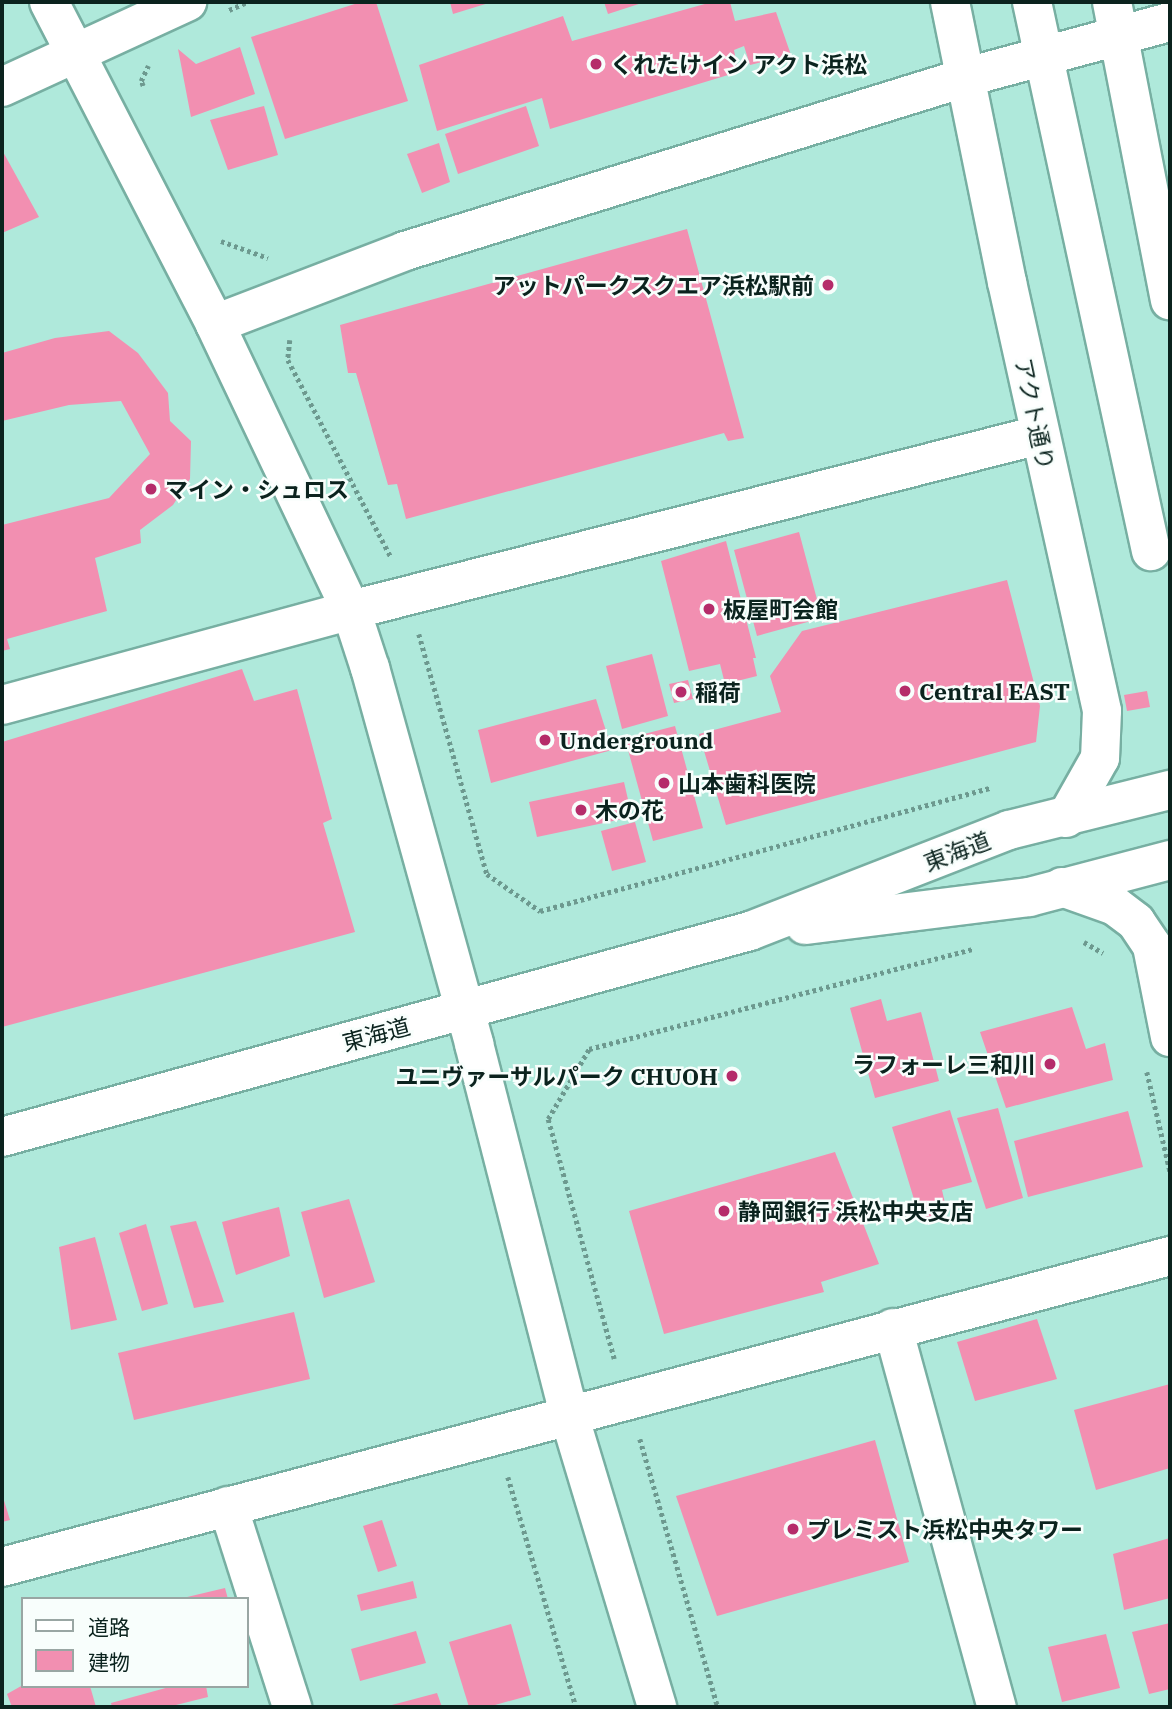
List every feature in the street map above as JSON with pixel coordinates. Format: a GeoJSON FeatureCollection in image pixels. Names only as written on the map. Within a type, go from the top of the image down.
{"type":"FeatureCollection","features":[{"type":"Feature","properties":{"kind":"main road"},"geometry":{"type":"LineString","coordinates":[[49,2],[215,324],[351,610],[370,668],[465,1010],[569,1415],[657,1707]]}},
{"type":"Feature","properties":{"kind":"main road","name":"アクト通り"},"geometry":{"type":"LineString","coordinates":[[950,2],[1040,435],[1102,711],[1100,758],[1066,818]]}},
{"type":"Feature","properties":{"kind":"main road"},"geometry":{"type":"LineString","coordinates":[[1032,2],[1151,551]]}},
{"type":"Feature","properties":{"kind":"main road"},"geometry":{"type":"LineString","coordinates":[[2,87],[73,53],[205,7]]}},
{"type":"Feature","properties":{"kind":"main road"},"geometry":{"type":"LineString","coordinates":[[215,324],[405,251],[967,77],[1044,56],[1116,19],[1170,22]]}},
{"type":"Feature","properties":{"kind":"main road"},"geometry":{"type":"LineString","coordinates":[[1116,19],[1170,300]]}},
{"type":"Feature","properties":{"kind":"main road"},"geometry":{"type":"LineString","coordinates":[[2,705],[351,610],[1040,435]]}},
{"type":"Feature","properties":{"kind":"main road","name":"東海道"},"geometry":{"type":"LineString","coordinates":[[2,1136],[750,931],[1009,830],[1170,790]]}},
{"type":"Feature","properties":{"kind":"main road","name":"東海道"},"geometry":{"type":"LineString","coordinates":[[750,931],[1029,897],[1170,860]]}},
{"type":"Feature","properties":{"kind":"main road"},"geometry":{"type":"LineString","coordinates":[[1062,887],[1115,906],[1136,922],[1152,946],[1170,1037]]}},
{"type":"Feature","properties":{"kind":"main road"},"geometry":{"type":"LineString","coordinates":[[2,1567],[1170,1256]]}},
{"type":"Feature","properties":{"kind":"main road"},"geometry":{"type":"LineString","coordinates":[[893,1328],[997,1707]]}},
{"type":"Feature","properties":{"kind":"main road"},"geometry":{"type":"LineString","coordinates":[[228,1506],[292,1707]]}},
{"type":"Feature","properties":{"kind":"path"},"geometry":{"type":"LineString","coordinates":[[205,7],[247,2]]}},
{"type":"Feature","properties":{"kind":"path"},"geometry":{"type":"LineString","coordinates":[[147,94],[141,81],[151,60]]}},
{"type":"Feature","properties":{"kind":"path"},"geometry":{"type":"LineString","coordinates":[[215,230],[222,243],[280,262]]}},
{"type":"Feature","properties":{"kind":"path"},"geometry":{"type":"LineString","coordinates":[[291,334],[288,360],[394,562]]}},
{"type":"Feature","properties":{"kind":"path"},"geometry":{"type":"LineString","coordinates":[[418,630],[487,874],[540,911],[997,787]]}},
{"type":"Feature","properties":{"kind":"path"},"geometry":{"type":"LineString","coordinates":[[1079,939],[1110,957]]}},
{"type":"Feature","properties":{"kind":"path"},"geometry":{"type":"LineString","coordinates":[[614,1359],[548,1119],[589,1049],[978,948]]}},
{"type":"Feature","properties":{"kind":"path"},"geometry":{"type":"LineString","coordinates":[[1145,1067],[1170,1171]]}},
{"type":"Feature","properties":{"kind":"path"},"geometry":{"type":"LineString","coordinates":[[640,1437],[718,1707]]}},
{"type":"Feature","properties":{"kind":"path"},"geometry":{"type":"LineString","coordinates":[[498,1471],[509,1478],[576,1707]]}},
{"type":"Feature","properties":{"kind":"building"},"geometry":{"type":"Polygon","coordinates":[[[361,2],[376,2],[408,101],[285,139],[251,37],[361,2]]]}},
{"type":"Feature","properties":{"kind":"building"},"geometry":{"type":"Polygon","coordinates":[[[450,2],[492,2],[453,14],[450,2]]]}},
{"type":"Feature","properties":{"kind":"building"},"geometry":{"type":"Polygon","coordinates":[[[604,2],[645,2],[608,14],[604,2]]]}},
{"type":"Feature","properties":{"kind":"building"},"geometry":{"type":"Polygon","coordinates":[[[712,2],[730,2],[735,21],[776,12],[791,55],[750,65],[744,46],[734,50],[738,72],[550,129],[542,98],[437,131],[419,65],[563,16],[572,41],[712,2]]]}},
{"type":"Feature","properties":{"kind":"building"},"geometry":{"type":"Polygon","coordinates":[[[240,47],[255,94],[191,117],[178,49],[196,64],[240,47]]]}},
{"type":"Feature","properties":{"kind":"building"},"geometry":{"type":"Polygon","coordinates":[[[264,106],[278,155],[228,170],[210,120],[264,106]]]}},
{"type":"Feature","properties":{"kind":"building"},"geometry":{"type":"Polygon","coordinates":[[[526,106],[539,146],[458,174],[445,134],[526,106]]]}},
{"type":"Feature","properties":{"kind":"building"},"geometry":{"type":"Polygon","coordinates":[[[439,143],[450,182],[422,193],[407,154],[439,143]]]}},
{"type":"Feature","properties":{"kind":"building"},"geometry":{"type":"Polygon","coordinates":[[[2,150],[39,217],[2,233],[2,150]]]}},
{"type":"Feature","properties":{"kind":"building"},"geometry":{"type":"Polygon","coordinates":[[[687,229],[744,438],[728,441],[724,433],[406,519],[397,484],[388,485],[356,373],[348,373],[340,325],[687,229]]]}},
{"type":"Feature","properties":{"kind":"building","name":"マイン・シュロス"},"geometry":{"type":"Polygon","coordinates":[[[109,331],[138,353],[168,393],[170,421],[191,441],[190,479],[173,505],[140,530],[141,543],[95,558],[107,611],[7,639],[10,649],[2,651],[2,525],[109,498],[150,454],[121,401],[69,405],[2,421],[2,353],[55,338],[109,331]]]}},
{"type":"Feature","properties":{"kind":"building"},"geometry":{"type":"Polygon","coordinates":[[[799,532],[822,618],[757,636],[734,550],[799,532]]]}},
{"type":"Feature","properties":{"kind":"building","name":"板屋町会館"},"geometry":{"type":"Polygon","coordinates":[[[726,541],[756,658],[753,658],[757,676],[725,684],[720,664],[689,671],[661,561],[726,541]]]}},
{"type":"Feature","properties":{"kind":"building","name":"Central EAST"},"geometry":{"type":"Polygon","coordinates":[[[1007,580],[1040,706],[1036,742],[726,825],[699,734],[781,712],[770,676],[802,631],[1007,580]]]}},
{"type":"Feature","properties":{"kind":"building"},"geometry":{"type":"Polygon","coordinates":[[[652,654],[668,716],[622,729],[606,666],[652,654]]]}},
{"type":"Feature","properties":{"kind":"building"},"geometry":{"type":"Polygon","coordinates":[[[242,669],[254,701],[297,689],[332,819],[323,823],[355,932],[2,1027],[2,742],[242,669]]]}},
{"type":"Feature","properties":{"kind":"building","name":"稲荷"},"geometry":{"type":"Polygon","coordinates":[[[688,680],[693,699],[674,703],[669,684],[688,680]]]}},
{"type":"Feature","properties":{"kind":"building"},"geometry":{"type":"Polygon","coordinates":[[[1147,691],[1150,707],[1127,711],[1124,695],[1147,691]]]}},
{"type":"Feature","properties":{"kind":"building","name":"Underground"},"geometry":{"type":"Polygon","coordinates":[[[596,699],[612,750],[491,783],[478,730],[596,699]]]}},
{"type":"Feature","properties":{"kind":"building","name":"山本歯科医院"},"geometry":{"type":"Polygon","coordinates":[[[675,726],[703,828],[653,841],[625,739],[675,726]]]}},
{"type":"Feature","properties":{"kind":"building","name":"木の花"},"geometry":{"type":"Polygon","coordinates":[[[624,782],[632,817],[537,837],[529,802],[624,782]]]}},
{"type":"Feature","properties":{"kind":"building"},"geometry":{"type":"Polygon","coordinates":[[[635,822],[646,862],[612,871],[601,831],[635,822]]]}},
{"type":"Feature","properties":{"kind":"building"},"geometry":{"type":"Polygon","coordinates":[[[881,999],[887,1021],[921,1012],[939,1081],[875,1098],[850,1008],[881,999]]]}},
{"type":"Feature","properties":{"kind":"building","name":"ラフォーレ三和川"},"geometry":{"type":"Polygon","coordinates":[[[1072,1007],[1086,1049],[1105,1043],[1113,1080],[1006,1108],[980,1032],[1072,1007]]]}},
{"type":"Feature","properties":{"kind":"building"},"geometry":{"type":"Polygon","coordinates":[[[998,1108],[1023,1198],[986,1209],[957,1118],[998,1108]]]}},
{"type":"Feature","properties":{"kind":"building"},"geometry":{"type":"Polygon","coordinates":[[[950,1110],[972,1182],[942,1190],[947,1212],[920,1219],[892,1127],[950,1110]]]}},
{"type":"Feature","properties":{"kind":"building"},"geometry":{"type":"Polygon","coordinates":[[[1128,1111],[1143,1167],[1028,1197],[1014,1141],[1128,1111]]]}},
{"type":"Feature","properties":{"kind":"building"},"geometry":{"type":"Polygon","coordinates":[[[835,1152],[879,1264],[821,1282],[824,1292],[664,1334],[629,1211],[835,1152]]]}},
{"type":"Feature","properties":{"kind":"building"},"geometry":{"type":"Polygon","coordinates":[[[349,1199],[375,1282],[324,1298],[301,1212],[349,1199]]]}},
{"type":"Feature","properties":{"kind":"building"},"geometry":{"type":"Polygon","coordinates":[[[279,1207],[290,1256],[236,1275],[222,1222],[279,1207]]]}},
{"type":"Feature","properties":{"kind":"building"},"geometry":{"type":"Polygon","coordinates":[[[196,1221],[224,1302],[194,1308],[170,1226],[196,1221]]]}},
{"type":"Feature","properties":{"kind":"building"},"geometry":{"type":"Polygon","coordinates":[[[146,1224],[168,1304],[142,1311],[119,1233],[146,1224]]]}},
{"type":"Feature","properties":{"kind":"building"},"geometry":{"type":"Polygon","coordinates":[[[95,1237],[117,1320],[71,1330],[59,1247],[95,1237]]]}},
{"type":"Feature","properties":{"kind":"building"},"geometry":{"type":"Polygon","coordinates":[[[294,1312],[310,1379],[134,1420],[118,1353],[294,1312]]]}},
{"type":"Feature","properties":{"kind":"building"},"geometry":{"type":"Polygon","coordinates":[[[1037,1319],[1057,1379],[975,1401],[957,1342],[1037,1319]]]}},
{"type":"Feature","properties":{"kind":"building"},"geometry":{"type":"Polygon","coordinates":[[[1170,1384],[1170,1468],[1096,1490],[1074,1410],[1170,1384]]]}},
{"type":"Feature","properties":{"kind":"building","name":"プレミスト浜松中央タワー"},"geometry":{"type":"Polygon","coordinates":[[[875,1440],[909,1562],[717,1616],[676,1496],[875,1440]]]}},
{"type":"Feature","properties":{"kind":"building"},"geometry":{"type":"Polygon","coordinates":[[[2,1494],[10,1520],[2,1522],[2,1494]]]}},
{"type":"Feature","properties":{"kind":"building"},"geometry":{"type":"Polygon","coordinates":[[[382,1520],[397,1566],[378,1572],[363,1526],[382,1520]]]}},
{"type":"Feature","properties":{"kind":"building"},"geometry":{"type":"Polygon","coordinates":[[[1170,1538],[1170,1598],[1124,1610],[1113,1554],[1170,1538]]]}},
{"type":"Feature","properties":{"kind":"building"},"geometry":{"type":"Polygon","coordinates":[[[413,1581],[417,1598],[361,1611],[357,1595],[413,1581]]]}},
{"type":"Feature","properties":{"kind":"building"},"geometry":{"type":"Polygon","coordinates":[[[225,1588],[227,1597],[187,1597],[225,1588]]]}},
{"type":"Feature","properties":{"kind":"building"},"geometry":{"type":"Polygon","coordinates":[[[1170,1623],[1170,1689],[1149,1694],[1132,1632],[1170,1623]]]}},
{"type":"Feature","properties":{"kind":"building"},"geometry":{"type":"Polygon","coordinates":[[[511,1624],[531,1695],[488,1707],[469,1707],[449,1642],[511,1624]]]}},
{"type":"Feature","properties":{"kind":"building"},"geometry":{"type":"Polygon","coordinates":[[[416,1631],[426,1663],[360,1681],[351,1649],[416,1631]]]}},
{"type":"Feature","properties":{"kind":"building"},"geometry":{"type":"Polygon","coordinates":[[[1106,1634],[1120,1688],[1062,1702],[1048,1647],[1106,1634]]]}},
{"type":"Feature","properties":{"kind":"building"},"geometry":{"type":"Polygon","coordinates":[[[21,1686],[91,1688],[96,1707],[12,1707],[7,1694],[21,1686]]]}},
{"type":"Feature","properties":{"kind":"building"},"geometry":{"type":"Polygon","coordinates":[[[166,1688],[206,1688],[208,1697],[168,1707],[112,1707],[111,1703],[166,1688]]]}},
{"type":"Feature","properties":{"kind":"building"},"geometry":{"type":"Polygon","coordinates":[[[437,1693],[442,1707],[388,1706],[437,1693]]]}},
{"type":"Feature","properties":{"kind":"place","name":"くれたけイン アクト浜松"},"geometry":{"type":"Point","coordinates":[596,64]}},
{"type":"Feature","properties":{"kind":"place","name":"アットパークスクエア浜松駅前"},"geometry":{"type":"Point","coordinates":[828,285]}},
{"type":"Feature","properties":{"kind":"place","name":"マイン・シュロス"},"geometry":{"type":"Point","coordinates":[151,489]}},
{"type":"Feature","properties":{"kind":"place","name":"板屋町会館"},"geometry":{"type":"Point","coordinates":[709,609]}},
{"type":"Feature","properties":{"kind":"place","name":"Central EAST"},"geometry":{"type":"Point","coordinates":[905,691]}},
{"type":"Feature","properties":{"kind":"place","name":"稲荷"},"geometry":{"type":"Point","coordinates":[681,692]}},
{"type":"Feature","properties":{"kind":"place","name":"Underground"},"geometry":{"type":"Point","coordinates":[545,740]}},
{"type":"Feature","properties":{"kind":"place","name":"山本歯科医院"},"geometry":{"type":"Point","coordinates":[664,783]}},
{"type":"Feature","properties":{"kind":"place","name":"木の花"},"geometry":{"type":"Point","coordinates":[581,810]}},
{"type":"Feature","properties":{"kind":"place","name":"ラフォーレ三和川"},"geometry":{"type":"Point","coordinates":[1050,1064]}},
{"type":"Feature","properties":{"kind":"place","name":"ユニヴァーサルパーク CHUOH"},"geometry":{"type":"Point","coordinates":[732,1076]}},
{"type":"Feature","properties":{"kind":"place","name":"静岡銀行 浜松中央支店"},"geometry":{"type":"Point","coordinates":[724,1211]}},
{"type":"Feature","properties":{"kind":"place","name":"プレミスト浜松中央タワー"},"geometry":{"type":"Point","coordinates":[793,1529]}}]}
